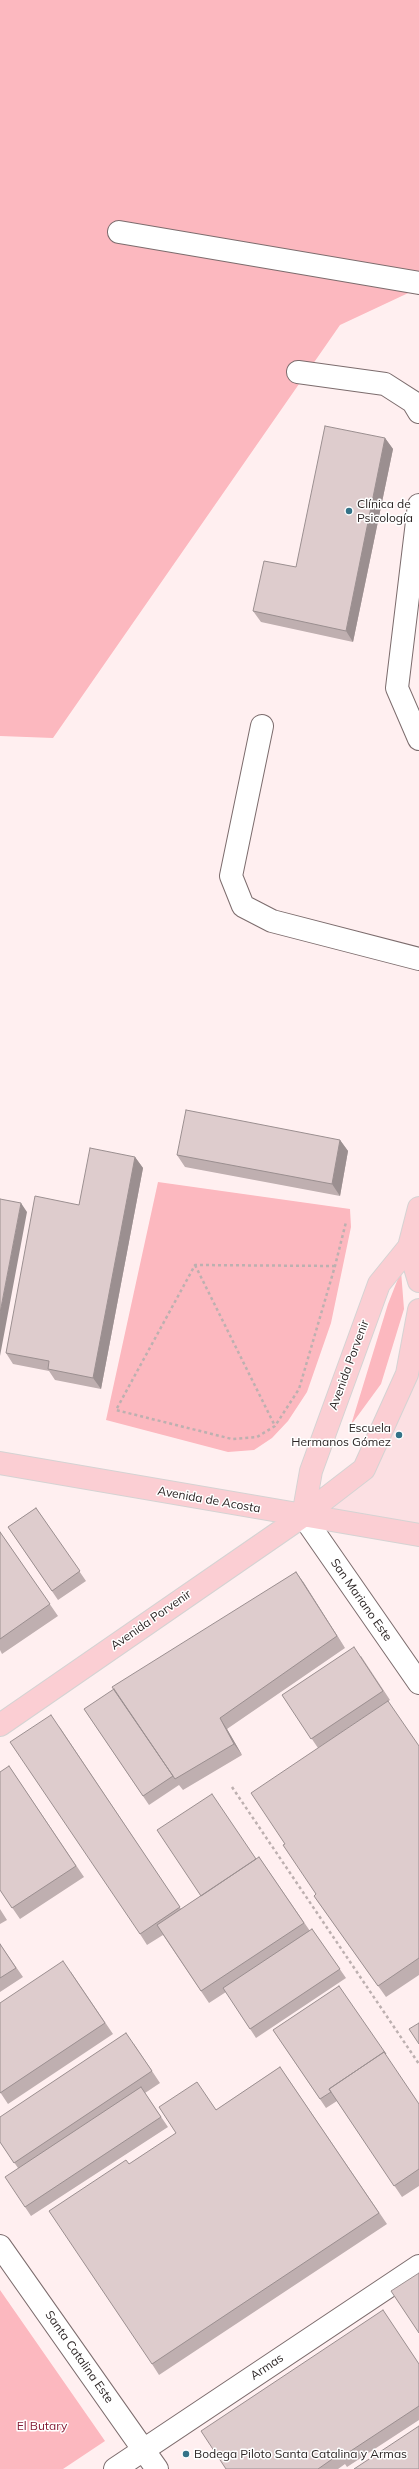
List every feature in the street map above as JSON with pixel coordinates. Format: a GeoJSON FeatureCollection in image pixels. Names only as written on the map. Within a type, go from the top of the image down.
{"type":"FeatureCollection","features":[{"type":"Feature","properties":{"kind":"main road","name":"Avenida Porvenir"},"geometry":{"type":"LineString","coordinates":[[303,1516],[311,1471],[379,1284],[409,1246],[419,1208]]}},
{"type":"Feature","properties":{"kind":"main road"},"geometry":{"type":"LineString","coordinates":[[409,1246],[419,1281]]}},
{"type":"Feature","properties":{"kind":"main road","name":"Avenida Porvenir"},"geometry":{"type":"LineString","coordinates":[[0,1725],[303,1516],[364,1470],[407,1374],[419,1310]]}},
{"type":"Feature","properties":{"kind":"main road","name":"Avenida de Acosta"},"geometry":{"type":"LineString","coordinates":[[0,1463],[419,1535]]}},
{"type":"Feature","properties":{"kind":"street"},"geometry":{"type":"LineString","coordinates":[[119,232],[419,283]]}},
{"type":"Feature","properties":{"kind":"street"},"geometry":{"type":"LineString","coordinates":[[298,372],[385,384],[413,402],[419,412]]}},
{"type":"Feature","properties":{"kind":"street"},"geometry":{"type":"LineString","coordinates":[[419,505],[397,688],[419,739]]}},
{"type":"Feature","properties":{"kind":"street"},"geometry":{"type":"LineString","coordinates":[[262,726],[231,876],[243,906],[272,921],[419,959]]}},
{"type":"Feature","properties":{"kind":"street","name":"San Mariano Este"},"geometry":{"type":"LineString","coordinates":[[303,1516],[419,1684]]}},
{"type":"Feature","properties":{"kind":"street","name":"Santa Catalina Este"},"geometry":{"type":"LineString","coordinates":[[0,2246],[157,2469]]}},
{"type":"Feature","properties":{"kind":"street","name":"Armas"},"geometry":{"type":"LineString","coordinates":[[115,2469],[419,2266]]}},
{"type":"Feature","properties":{"kind":"path"},"geometry":{"type":"LineString","coordinates":[[195,1265],[116,1410],[232,1439],[257,1437],[275,1426],[299,1389],[335,1266],[346,1222]]}},
{"type":"Feature","properties":{"kind":"path"},"geometry":{"type":"LineString","coordinates":[[195,1265],[335,1266]]}},
{"type":"Feature","properties":{"kind":"path"},"geometry":{"type":"LineString","coordinates":[[195,1265],[275,1426]]}},
{"type":"Feature","properties":{"kind":"path"},"geometry":{"type":"LineString","coordinates":[[232,1787],[419,2064]]}},
{"type":"Feature","properties":{"kind":"shaded area","name":"Escuela Hermanos Gómez"},"geometry":{"type":"Polygon","coordinates":[[[419,1306],[419,1535],[303,1516],[364,1469],[419,1306]]]}},
{"type":"Feature","properties":{"kind":"green space"},"geometry":{"type":"Polygon","coordinates":[[[0,0],[419,0],[419,288],[340,325],[53,738],[0,736],[0,0]]]}},
{"type":"Feature","properties":{"kind":"green space"},"geometry":{"type":"Polygon","coordinates":[[[158,1182],[350,1209],[351,1227],[331,1323],[307,1392],[288,1421],[272,1438],[254,1450],[228,1452],[106,1420],[158,1182]]]}},
{"type":"Feature","properties":{"kind":"green space"},"geometry":{"type":"Polygon","coordinates":[[[401,1271],[404,1309],[381,1384],[351,1425],[388,1304],[401,1271]]]}},
{"type":"Feature","properties":{"kind":"green space","name":"El Butary"},"geometry":{"type":"Polygon","coordinates":[[[0,2290],[105,2441],[63,2469],[0,2469],[0,2290]]]}},
{"type":"Feature","properties":{"kind":"building","name":"Clínica de Psicología"},"geometry":{"type":"Polygon","coordinates":[[[325,426],[385,438],[346,631],[253,611],[264,561],[296,567],[325,426]]]}},
{"type":"Feature","properties":{"kind":"building"},"geometry":{"type":"Polygon","coordinates":[[[186,1110],[340,1140],[332,1184],[177,1155],[186,1110]]]}},
{"type":"Feature","properties":{"kind":"building"},"geometry":{"type":"Polygon","coordinates":[[[90,1148],[135,1157],[93,1378],[48,1369],[49,1361],[6,1353],[35,1196],[79,1205],[90,1148]]]}},
{"type":"Feature","properties":{"kind":"building"},"geometry":{"type":"Polygon","coordinates":[[[0,1199],[21,1203],[0,1313],[0,1199]]]}},
{"type":"Feature","properties":{"kind":"building"},"geometry":{"type":"Polygon","coordinates":[[[36,1508],[80,1571],[52,1591],[8,1527],[36,1508]]]}},
{"type":"Feature","properties":{"kind":"building"},"geometry":{"type":"Polygon","coordinates":[[[0,1532],[50,1604],[0,1639],[0,1532]]]}},
{"type":"Feature","properties":{"kind":"building"},"geometry":{"type":"Polygon","coordinates":[[[296,1572],[337,1636],[220,1718],[234,1744],[175,1779],[112,1687],[296,1572]]]}},
{"type":"Feature","properties":{"kind":"building"},"geometry":{"type":"Polygon","coordinates":[[[354,1647],[383,1691],[311,1739],[282,1695],[354,1647]]]}},
{"type":"Feature","properties":{"kind":"building"},"geometry":{"type":"Polygon","coordinates":[[[114,1689],[173,1776],[143,1796],[84,1709],[114,1689]]]}},
{"type":"Feature","properties":{"kind":"building"},"geometry":{"type":"Polygon","coordinates":[[[388,1701],[419,1746],[419,1958],[378,1986],[314,1896],[316,1894],[283,1845],[285,1844],[251,1793],[388,1701]]]}},
{"type":"Feature","properties":{"kind":"building"},"geometry":{"type":"Polygon","coordinates":[[[51,1715],[180,1907],[140,1934],[10,1742],[51,1715]]]}},
{"type":"Feature","properties":{"kind":"building"},"geometry":{"type":"Polygon","coordinates":[[[9,1766],[76,1866],[12,1908],[0,1890],[0,1772],[9,1766]]]}},
{"type":"Feature","properties":{"kind":"building"},"geometry":{"type":"Polygon","coordinates":[[[212,1794],[256,1859],[201,1896],[157,1830],[212,1794]]]}},
{"type":"Feature","properties":{"kind":"building"},"geometry":{"type":"Polygon","coordinates":[[[259,1857],[304,1923],[201,1991],[157,1925],[259,1857]]]}},
{"type":"Feature","properties":{"kind":"building"},"geometry":{"type":"Polygon","coordinates":[[[312,1929],[340,1969],[250,2029],[223,1988],[312,1929]]]}},
{"type":"Feature","properties":{"kind":"building"},"geometry":{"type":"Polygon","coordinates":[[[0,1944],[16,1968],[0,1978],[0,1944]]]}},
{"type":"Feature","properties":{"kind":"building"},"geometry":{"type":"Polygon","coordinates":[[[63,1961],[105,2023],[0,2093],[0,2003],[63,1961]]]}},
{"type":"Feature","properties":{"kind":"building"},"geometry":{"type":"Polygon","coordinates":[[[339,1986],[386,2054],[384,2052],[329,2089],[331,2092],[320,2099],[273,2030],[339,1986]]]}},
{"type":"Feature","properties":{"kind":"building"},"geometry":{"type":"Polygon","coordinates":[[[419,2023],[419,2044],[409,2029],[419,2023]]]}},
{"type":"Feature","properties":{"kind":"building"},"geometry":{"type":"Polygon","coordinates":[[[126,2033],[152,2071],[14,2163],[0,2142],[0,2117],[126,2033]]]}},
{"type":"Feature","properties":{"kind":"building"},"geometry":{"type":"Polygon","coordinates":[[[384,2052],[419,2104],[419,2169],[394,2186],[329,2089],[384,2052]]]}},
{"type":"Feature","properties":{"kind":"building"},"geometry":{"type":"Polygon","coordinates":[[[280,2067],[379,2213],[152,2364],[49,2211],[126,2160],[129,2164],[176,2133],[159,2107],[197,2082],[216,2110],[280,2067]]]}},
{"type":"Feature","properties":{"kind":"building"},"geometry":{"type":"Polygon","coordinates":[[[141,2087],[161,2117],[25,2207],[5,2177],[141,2087]]]}},
{"type":"Feature","properties":{"kind":"building"},"geometry":{"type":"Polygon","coordinates":[[[419,2273],[419,2333],[391,2291],[419,2273]]]}},
{"type":"Feature","properties":{"kind":"building"},"geometry":{"type":"Polygon","coordinates":[[[383,2310],[419,2364],[419,2406],[340,2458],[338,2455],[318,2469],[226,2469],[201,2431],[383,2310]]]}},
{"type":"Feature","properties":{"kind":"building"},"geometry":{"type":"Polygon","coordinates":[[[419,2426],[419,2469],[354,2469],[419,2426]]]}},
{"type":"Feature","properties":{"kind":"place","name":"Clínica de Psicología"},"geometry":{"type":"Point","coordinates":[349,511]}},
{"type":"Feature","properties":{"kind":"place","name":"Escuela Hermanos Gómez"},"geometry":{"type":"Point","coordinates":[399,1435]}},
{"type":"Feature","properties":{"kind":"place","name":"Bodega Piloto Santa Catalina y Armas"},"geometry":{"type":"Point","coordinates":[186,2454]}}]}
